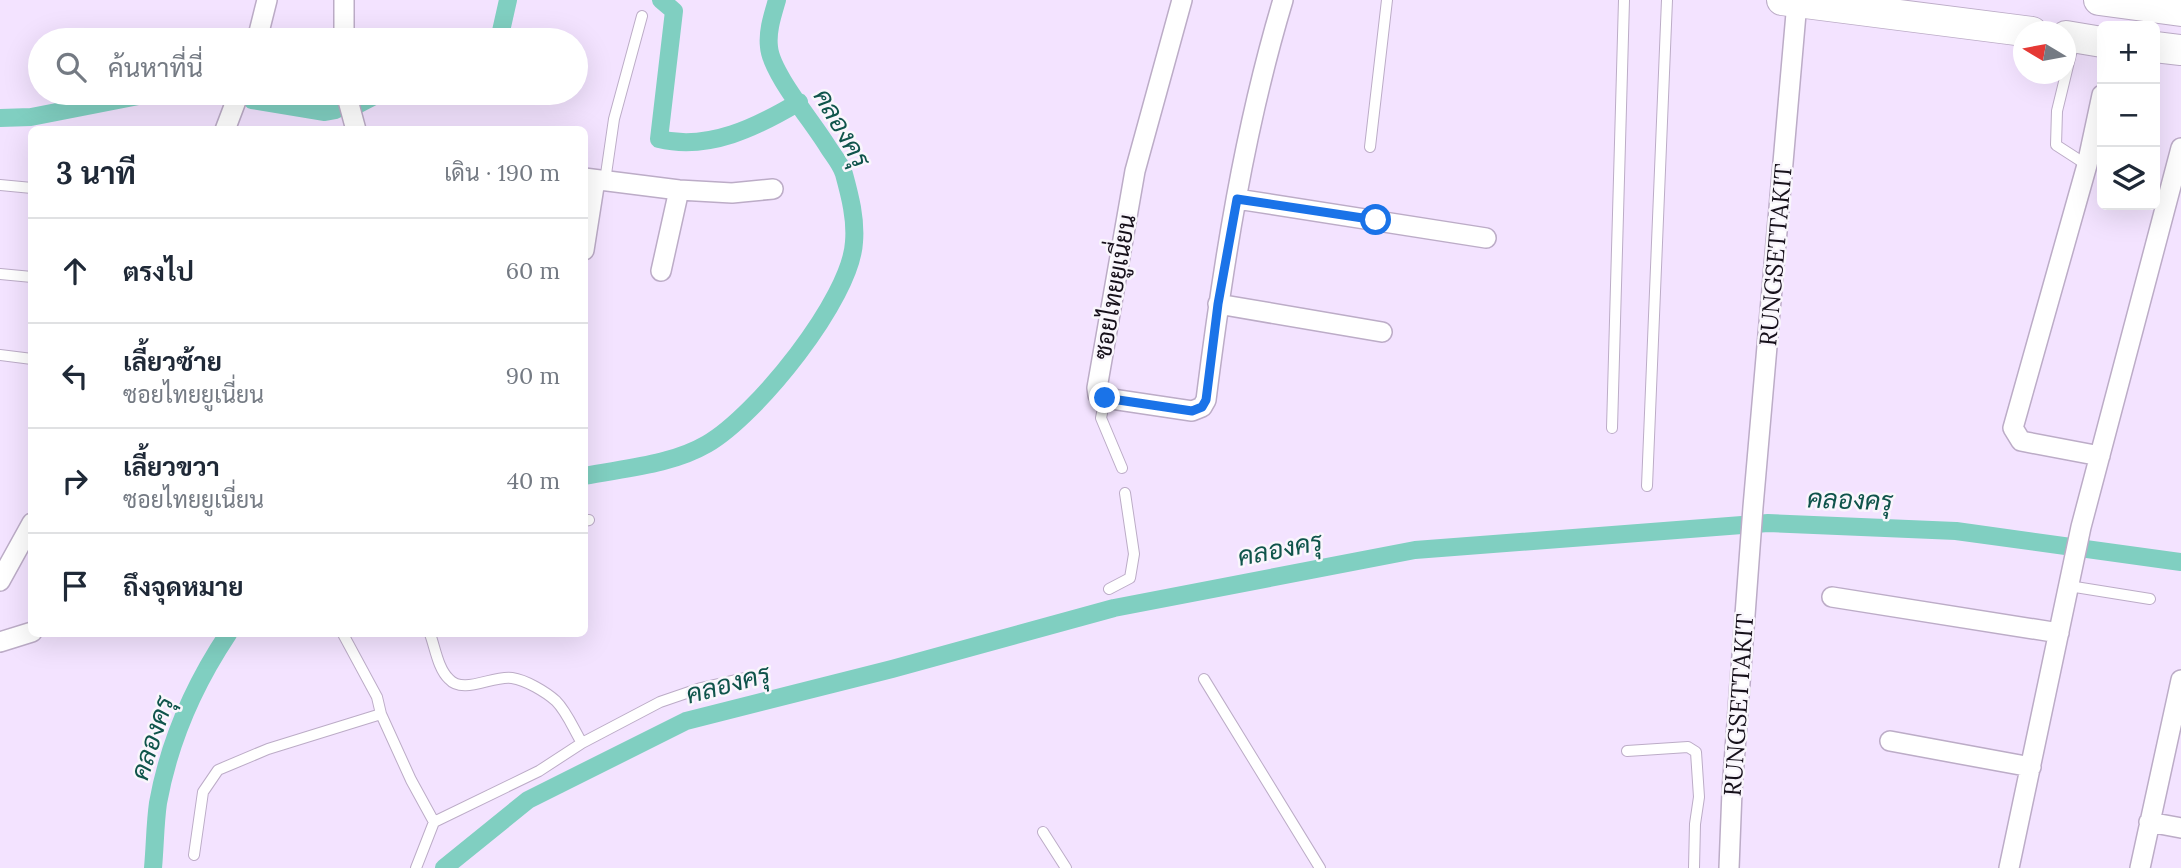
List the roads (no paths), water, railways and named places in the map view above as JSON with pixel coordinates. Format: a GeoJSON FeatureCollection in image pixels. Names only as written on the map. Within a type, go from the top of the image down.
{"type":"FeatureCollection","features":[{"type":"Feature","properties":{"kind":"main road"},"geometry":{"type":"LineString","coordinates":[[2099,0],[2181,11]]}},
{"type":"Feature","properties":{"kind":"main road"},"geometry":{"type":"LineString","coordinates":[[1790,1],[2013,30]]}},
{"type":"Feature","properties":{"kind":"main road"},"geometry":{"type":"LineString","coordinates":[[2160,48],[2181,50]]}},
{"type":"Feature","properties":{"kind":"street"},"geometry":{"type":"LineString","coordinates":[[260,28],[267,0]]}},
{"type":"Feature","properties":{"kind":"street"},"geometry":{"type":"LineString","coordinates":[[344,0],[344,28]]}},
{"type":"Feature","properties":{"kind":"street","name":"ซอยไทยยูเนี่ยน"},"geometry":{"type":"LineString","coordinates":[[1105,398],[1098,395],[1097,388],[1135,172],[1182,0]]}},
{"type":"Feature","properties":{"kind":"street"},"geometry":{"type":"LineString","coordinates":[[1105,398],[1192,411],[1202,407],[1206,400],[1218,304],[1237,199],[1262,70],[1283,0]]}},
{"type":"Feature","properties":{"kind":"street","name":"RUNGSETTAKIT"},"geometry":{"type":"LineString","coordinates":[[1729,868],[1732,791],[1790,1]]}},
{"type":"Feature","properties":{"kind":"street"},"geometry":{"type":"LineString","coordinates":[[227,126],[234,105]]}},
{"type":"Feature","properties":{"kind":"street"},"geometry":{"type":"LineString","coordinates":[[349,105],[355,126]]}},
{"type":"Feature","properties":{"kind":"street"},"geometry":{"type":"LineString","coordinates":[[2097,118],[2087,165],[2013,428],[2021,441],[2100,456]]}},
{"type":"Feature","properties":{"kind":"street"},"geometry":{"type":"LineString","coordinates":[[2010,868],[2081,527],[2181,148]]}},
{"type":"Feature","properties":{"kind":"street"},"geometry":{"type":"LineString","coordinates":[[588,224],[595,179],[679,190],[732,193],[773,189]]}},
{"type":"Feature","properties":{"kind":"street"},"geometry":{"type":"LineString","coordinates":[[661,271],[679,190]]}},
{"type":"Feature","properties":{"kind":"street"},"geometry":{"type":"LineString","coordinates":[[1237,199],[1486,238]]}},
{"type":"Feature","properties":{"kind":"street"},"geometry":{"type":"LineString","coordinates":[[1218,304],[1382,332]]}},
{"type":"Feature","properties":{"kind":"street"},"geometry":{"type":"LineString","coordinates":[[0,581],[28,530]]}},
{"type":"Feature","properties":{"kind":"street"},"geometry":{"type":"LineString","coordinates":[[1832,597],[2059,633]]}},
{"type":"Feature","properties":{"kind":"street"},"geometry":{"type":"LineString","coordinates":[[0,642],[28,633]]}},
{"type":"Feature","properties":{"kind":"street"},"geometry":{"type":"LineString","coordinates":[[2140,868],[2149,822],[2176,726],[2181,680]]}},
{"type":"Feature","properties":{"kind":"street"},"geometry":{"type":"LineString","coordinates":[[1890,741],[2031,767]]}},
{"type":"Feature","properties":{"kind":"street"},"geometry":{"type":"LineString","coordinates":[[2149,822],[2181,828]]}},
{"type":"Feature","properties":{"kind":"lane"},"geometry":{"type":"LineString","coordinates":[[1370,147],[1387,0]]}},
{"type":"Feature","properties":{"kind":"lane"},"geometry":{"type":"LineString","coordinates":[[1612,428],[1624,0]]}},
{"type":"Feature","properties":{"kind":"lane"},"geometry":{"type":"LineString","coordinates":[[1647,486],[1667,0]]}},
{"type":"Feature","properties":{"kind":"lane"},"geometry":{"type":"LineString","coordinates":[[595,179],[642,16]]}},
{"type":"Feature","properties":{"kind":"lane"},"geometry":{"type":"LineString","coordinates":[[2081,38],[2057,111],[2056,145],[2087,165]]}},
{"type":"Feature","properties":{"kind":"lane"},"geometry":{"type":"LineString","coordinates":[[0,185],[28,188]]}},
{"type":"Feature","properties":{"kind":"lane"},"geometry":{"type":"LineString","coordinates":[[0,274],[28,277]]}},
{"type":"Feature","properties":{"kind":"lane"},"geometry":{"type":"LineString","coordinates":[[0,355],[28,358]]}},
{"type":"Feature","properties":{"kind":"lane"},"geometry":{"type":"LineString","coordinates":[[1105,398],[1101,418],[1122,468]]}},
{"type":"Feature","properties":{"kind":"lane"},"geometry":{"type":"LineString","coordinates":[[1109,589],[1130,578],[1134,554],[1125,493]]}},
{"type":"Feature","properties":{"kind":"lane"},"geometry":{"type":"LineString","coordinates":[[2069,584],[2150,599]]}},
{"type":"Feature","properties":{"kind":"lane"},"geometry":{"type":"LineString","coordinates":[[345,637],[377,697],[381,714],[411,780],[434,822]]}},
{"type":"Feature","properties":{"kind":"lane"},"geometry":{"type":"LineString","coordinates":[[431,637],[443,671],[450,681],[460,686],[513,678],[539,690],[557,702],[582,743]]}},
{"type":"Feature","properties":{"kind":"lane"},"geometry":{"type":"LineString","coordinates":[[416,868],[434,822],[539,771],[582,743],[660,702],[701,688],[753,676]]}},
{"type":"Feature","properties":{"kind":"lane"},"geometry":{"type":"LineString","coordinates":[[1204,679],[1320,868]]}},
{"type":"Feature","properties":{"kind":"lane"},"geometry":{"type":"LineString","coordinates":[[194,855],[203,792],[218,770],[268,750],[381,714]]}},
{"type":"Feature","properties":{"kind":"lane"},"geometry":{"type":"LineString","coordinates":[[1627,751],[1688,747],[1696,752],[1699,797],[1695,824],[1695,868]]}},
{"type":"Feature","properties":{"kind":"lane"},"geometry":{"type":"LineString","coordinates":[[1043,832],[1066,868]]}},
{"type":"Feature","properties":{"kind":"waterway"},"geometry":{"type":"LineString","coordinates":[[502,28],[508,0]]}},
{"type":"Feature","properties":{"kind":"waterway"},"geometry":{"type":"LineString","coordinates":[[661,0],[674,11],[659,139],[678,142],[714,139],[749,128],[799,102]]}},
{"type":"Feature","properties":{"kind":"waterway","name":"คลองครุ"},"geometry":{"type":"LineString","coordinates":[[588,475],[678,457],[707,444],[727,430],[750,409],[798,354],[837,294],[849,266],[854,225],[843,170],[771,58],[769,35],[777,0]]}},
{"type":"Feature","properties":{"kind":"waterway"},"geometry":{"type":"LineString","coordinates":[[0,118],[31,117],[92,105]]}},
{"type":"Feature","properties":{"kind":"waterway"},"geometry":{"type":"LineString","coordinates":[[282,105],[325,112],[336,110]]}},
{"type":"Feature","properties":{"kind":"waterway"},"geometry":{"type":"LineString","coordinates":[[353,107],[357,105]]}},
{"type":"Feature","properties":{"kind":"waterway","name":"คลองครุ"},"geometry":{"type":"LineString","coordinates":[[444,868],[528,800],[686,721],[892,669],[1114,608],[1415,550],[1768,523],[1956,531],[2181,562]]}},
{"type":"Feature","properties":{"kind":"waterway","name":"คลองครุ"},"geometry":{"type":"LineString","coordinates":[[153,868],[158,803],[169,758],[184,715],[204,673],[226,637]]}}]}
